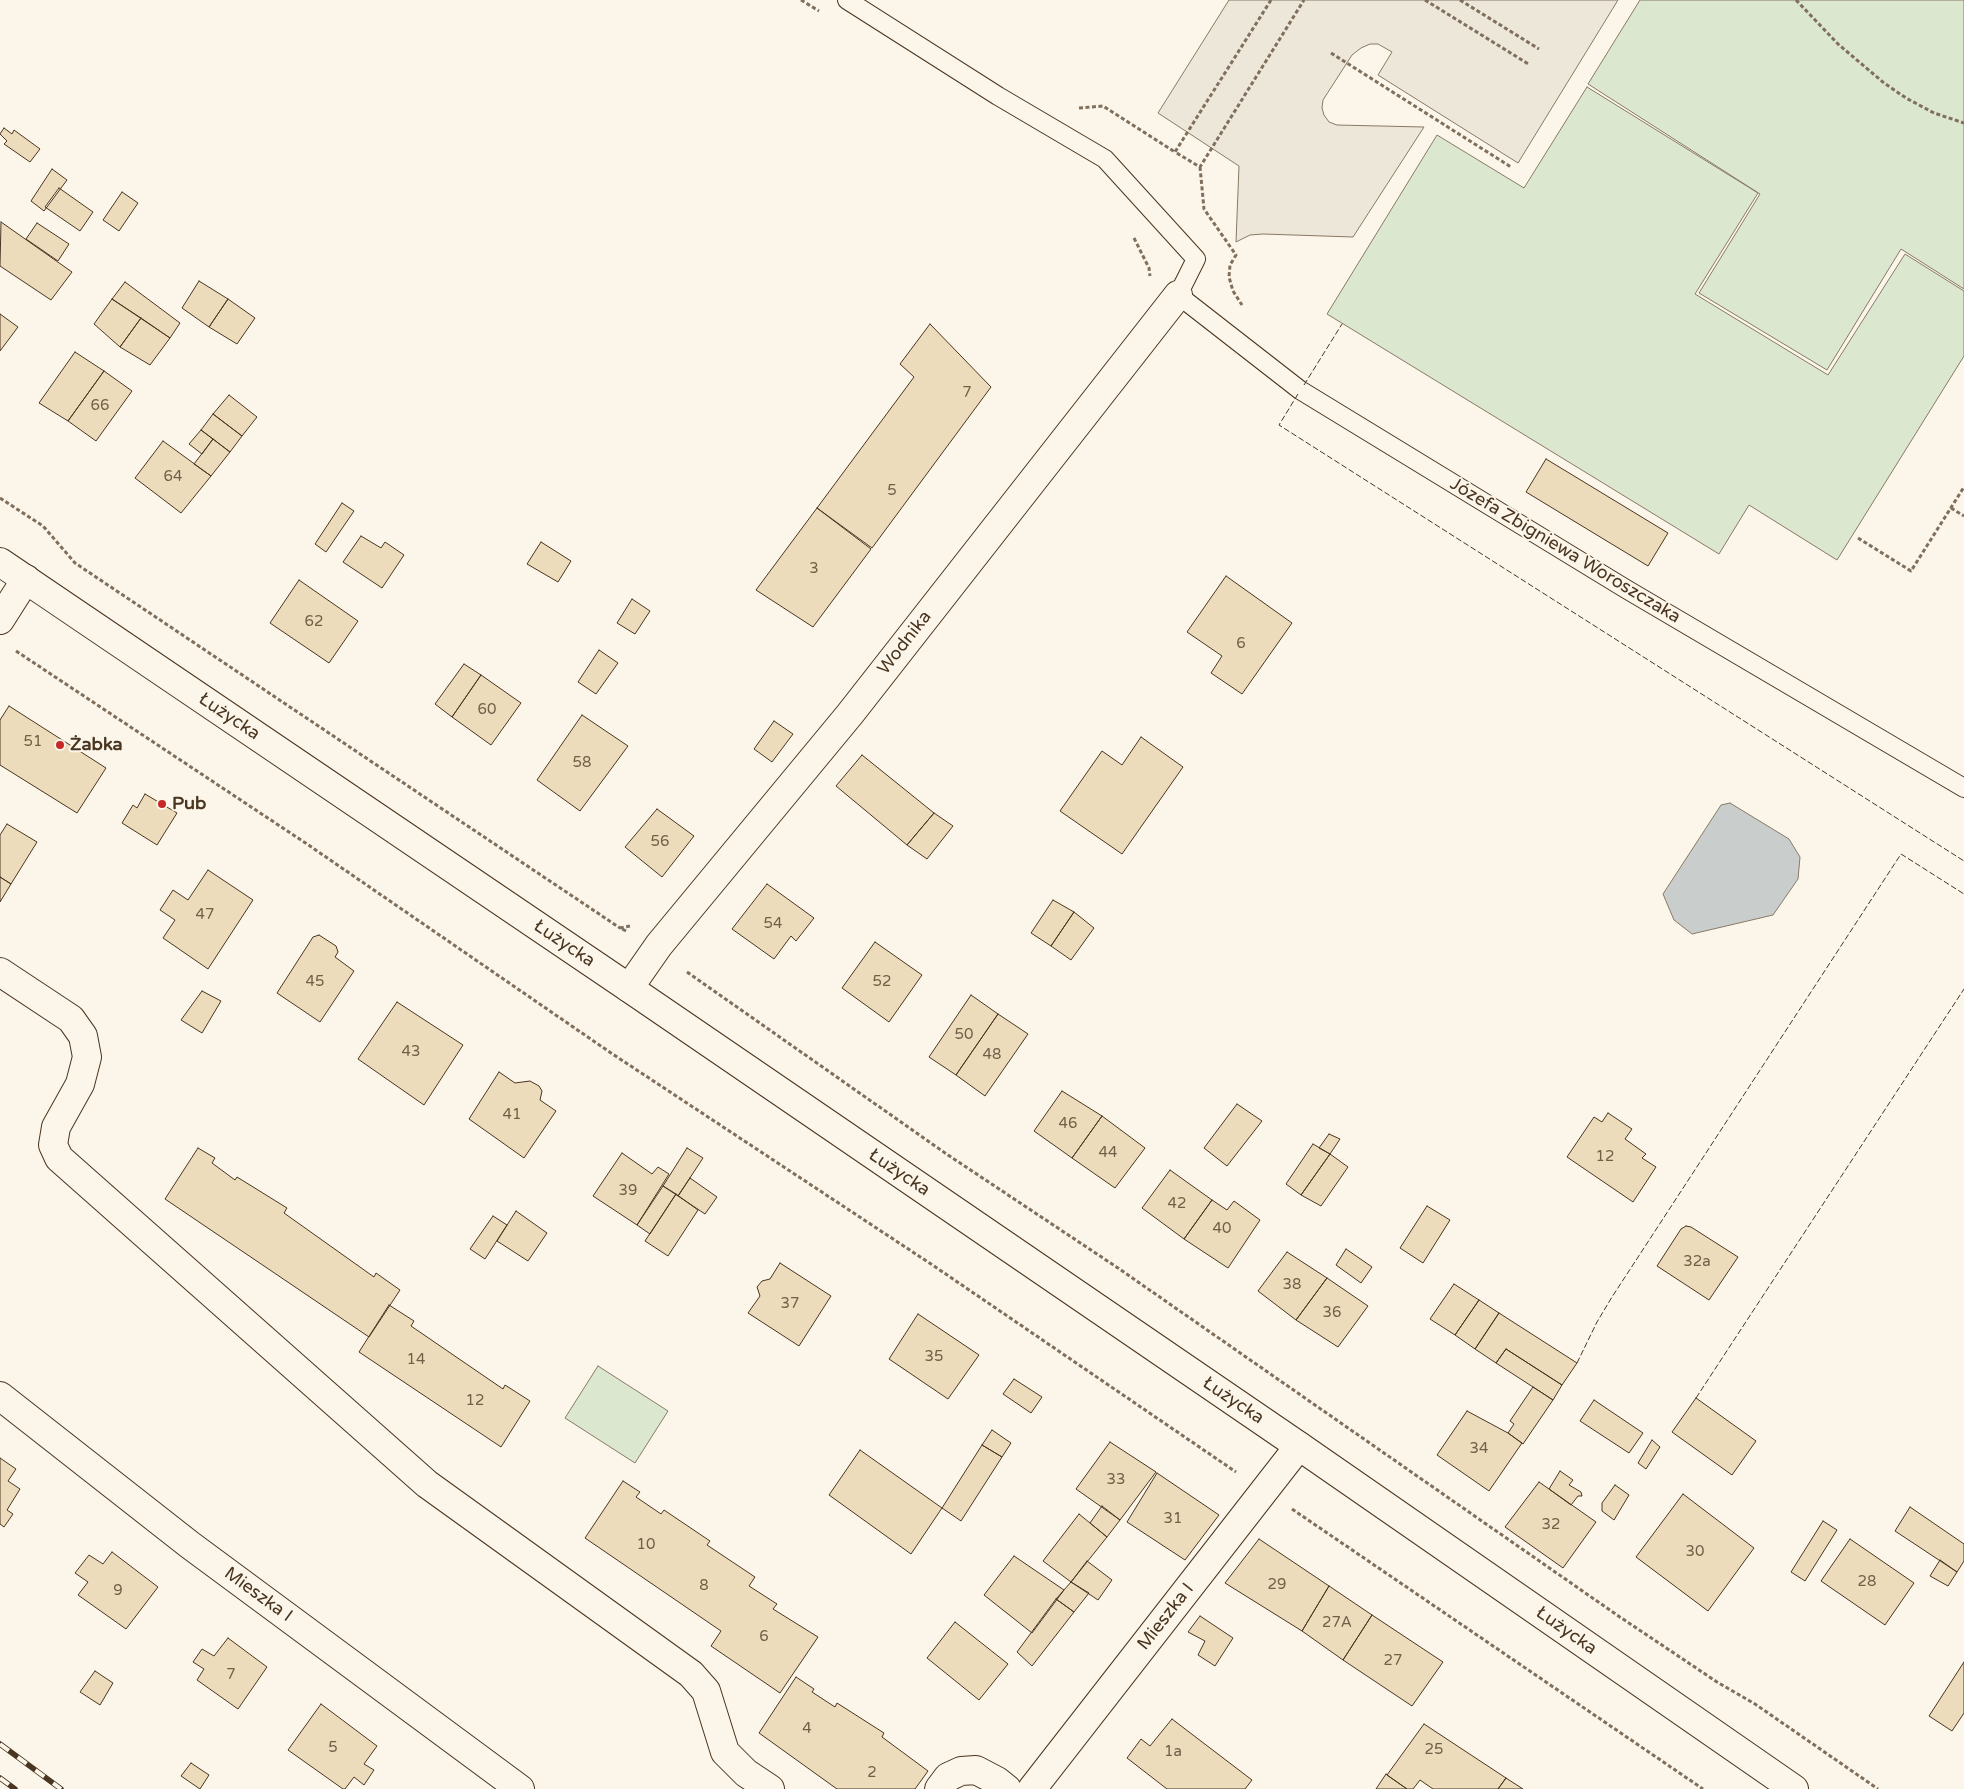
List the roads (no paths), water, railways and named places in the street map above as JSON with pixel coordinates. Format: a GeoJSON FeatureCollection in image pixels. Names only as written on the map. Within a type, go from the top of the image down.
{"type":"FeatureCollection","features":[{"type":"Feature","properties":{"kind":"street","name":"Wodnika"},"geometry":{"type":"LineString","coordinates":[[629,988],[655,950],[850,714],[1178,295]]}},
{"type":"Feature","properties":{"kind":"street","name":"Łużycka"},"geometry":{"type":"LineString","coordinates":[[0,562],[629,988],[1299,1446],[1794,1789]]}},
{"type":"Feature","properties":{"kind":"street"},"geometry":{"type":"LineString","coordinates":[[0,620],[26,579]]}},
{"type":"Feature","properties":{"kind":"street"},"geometry":{"type":"LineString","coordinates":[[0,972],[71,1019],[83,1036],[87,1058],[80,1084],[56,1127],[53,1145],[59,1158],[427,1484],[691,1674],[706,1691],[725,1752],[746,1774],[770,1789]]}},
{"type":"Feature","properties":{"kind":"street","name":"Mieszka I"},"geometry":{"type":"LineString","coordinates":[[0,1396],[190,1544],[520,1789]]}},
{"type":"Feature","properties":{"kind":"street","name":"Mieszka I"},"geometry":{"type":"LineString","coordinates":[[1032,1789],[1299,1446]]}},
{"type":"Feature","properties":{"kind":"street"},"geometry":{"type":"LineString","coordinates":[[939,1789],[948,1777],[961,1771],[976,1770],[1007,1789]]}},
{"type":"Feature","properties":{"kind":"lane"},"geometry":{"type":"LineString","coordinates":[[848,0],[998,96],[1105,159],[1196,259],[1178,295]]}},
{"type":"Feature","properties":{"kind":"lane","name":"Józefa Zbigniewa Woroszczaka"},"geometry":{"type":"LineString","coordinates":[[1178,295],[1300,390],[1626,589],[1964,788]]}},
{"type":"Feature","properties":{"kind":"railway"},"geometry":{"type":"LineString","coordinates":[[0,1744],[61,1789]]}},
{"type":"Feature","properties":{"kind":"railway"},"geometry":{"type":"LineString","coordinates":[[0,1778],[15,1789]]}},
{"type":"Feature","properties":{"kind":"place","name":"Żabka"},"geometry":{"type":"Point","coordinates":[60,745]}},
{"type":"Feature","properties":{"kind":"place","name":"Pub"},"geometry":{"type":"Point","coordinates":[162,804]}}]}
